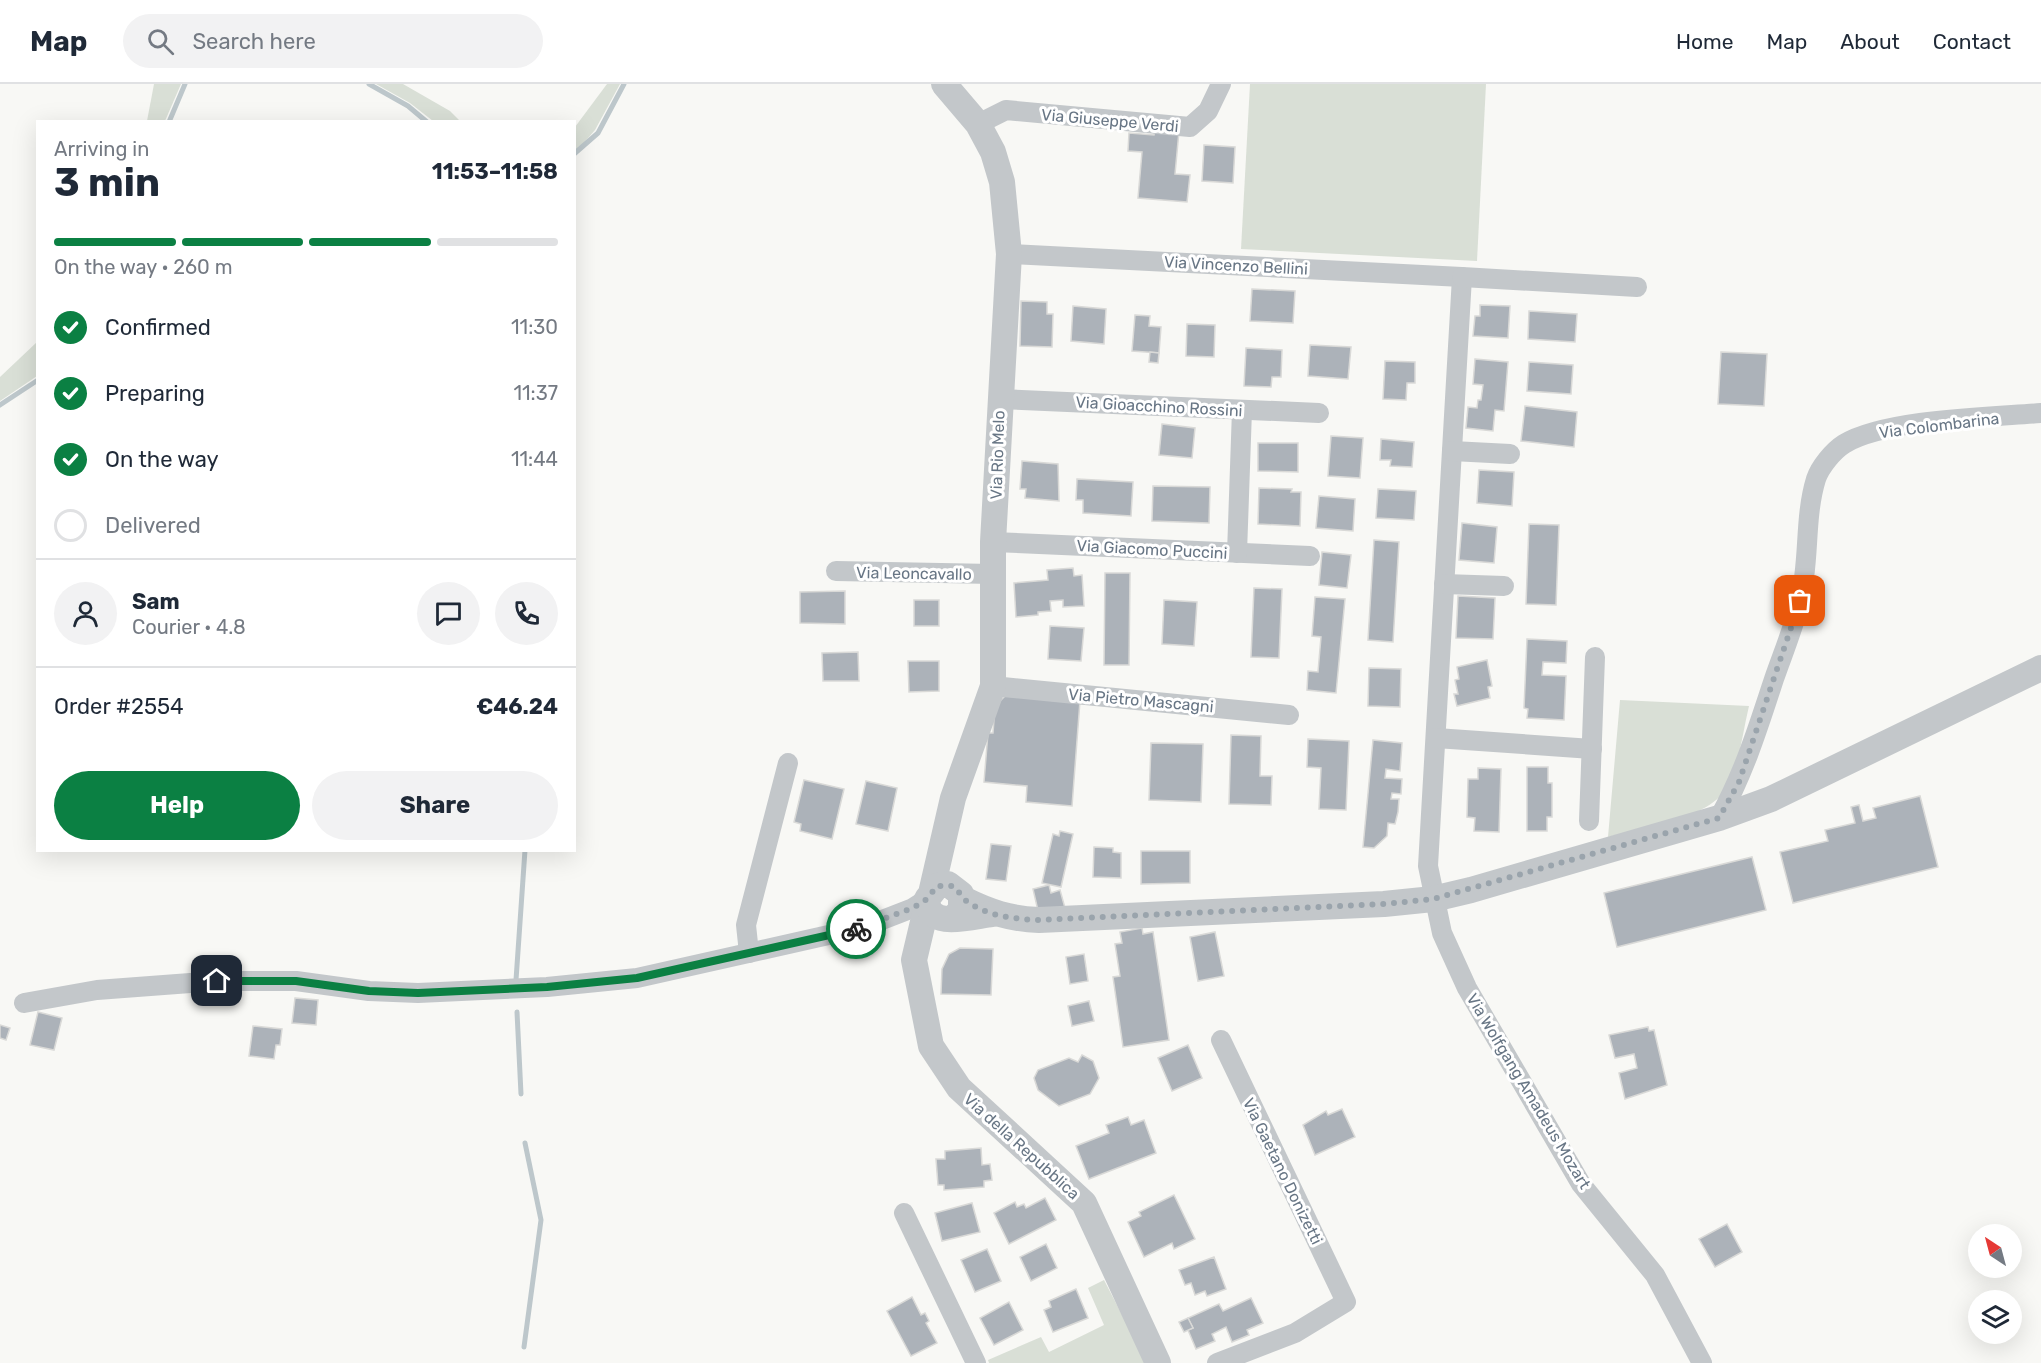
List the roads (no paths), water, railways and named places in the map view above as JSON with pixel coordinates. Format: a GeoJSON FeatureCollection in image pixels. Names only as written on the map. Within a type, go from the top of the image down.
{"type":"FeatureCollection","features":[{"type":"Feature","properties":{"kind":"street","name":"Via Rio Melo"},"geometry":{"type":"LineString","coordinates":[[929,898],[953,798],[993,686],[993,542],[1010,254],[1002,183],[993,152],[978,124],[944,84]]}},
{"type":"Feature","properties":{"kind":"street","name":"Via Giuseppe Verdi"},"geometry":{"type":"LineString","coordinates":[[978,124],[1006,110],[1190,127],[1208,111],[1221,84]]}},
{"type":"Feature","properties":{"kind":"street","name":"Via Vincenzo Bellini"},"geometry":{"type":"LineString","coordinates":[[1010,254],[1637,287]]}},
{"type":"Feature","properties":{"kind":"street"},"geometry":{"type":"LineString","coordinates":[[1433,899],[1428,866],[1462,277]]}},
{"type":"Feature","properties":{"kind":"street","name":"Via Gioacchino Rossini"},"geometry":{"type":"LineString","coordinates":[[1000,399],[1318,413]]}},
{"type":"Feature","properties":{"kind":"street"},"geometry":{"type":"LineString","coordinates":[[1237,553],[1242,410]]}},
{"type":"Feature","properties":{"kind":"street","name":"Via Colombarina"},"geometry":{"type":"LineString","coordinates":[[1719,818],[1739,782],[1800,601],[1816,477],[1828,460],[1844,445],[1870,434],[1900,426],[2041,413]]}},
{"type":"Feature","properties":{"kind":"street"},"geometry":{"type":"LineString","coordinates":[[1452,451],[1510,454]]}},
{"type":"Feature","properties":{"kind":"street","name":"Via Giacomo Puccini"},"geometry":{"type":"LineString","coordinates":[[993,542],[1310,556]]}},
{"type":"Feature","properties":{"kind":"street","name":"Via Leoncavallo"},"geometry":{"type":"LineString","coordinates":[[836,571],[993,574]]}},
{"type":"Feature","properties":{"kind":"street"},"geometry":{"type":"LineString","coordinates":[[1444,584],[1504,586]]}},
{"type":"Feature","properties":{"kind":"street"},"geometry":{"type":"LineString","coordinates":[[1589,821],[1596,657]]}},
{"type":"Feature","properties":{"kind":"street"},"geometry":{"type":"LineString","coordinates":[[955,906],[1012,919],[1073,920],[1384,904],[1433,899],[1719,818],[1771,799],[2041,668]]}},
{"type":"Feature","properties":{"kind":"street","name":"Via Pietro Mascagni"},"geometry":{"type":"LineString","coordinates":[[993,686],[1289,715]]}},
{"type":"Feature","properties":{"kind":"street"},"geometry":{"type":"LineString","coordinates":[[1436,738],[1592,749]]}},
{"type":"Feature","properties":{"kind":"street"},"geometry":{"type":"LineString","coordinates":[[749,953],[746,925],[788,763]]}},
{"type":"Feature","properties":{"kind":"street","name":"Via Rio Melo"},"geometry":{"type":"LineString","coordinates":[[944,837],[955,906]]}},
{"type":"Feature","properties":{"kind":"street"},"geometry":{"type":"LineString","coordinates":[[24,1003],[97,990],[217,981],[296,981],[369,991],[418,993],[547,987],[637,978],[864,927],[913,908],[948,884],[955,906]]}},
{"type":"Feature","properties":{"kind":"street","name":"Via della Repubblica"},"geometry":{"type":"LineString","coordinates":[[929,898],[914,960],[931,1046],[959,1088],[1084,1203],[1158,1363]]}},
{"type":"Feature","properties":{"kind":"street","name":"Via Wolfgang Amadeus Mozart"},"geometry":{"type":"LineString","coordinates":[[1433,899],[1442,933],[1467,988],[1581,1184],[1655,1275],[1702,1363]]}},
{"type":"Feature","properties":{"kind":"street"},"geometry":{"type":"LineString","coordinates":[[914,960],[955,906]]}},
{"type":"Feature","properties":{"kind":"street","name":"Via Gaetano Donizetti"},"geometry":{"type":"LineString","coordinates":[[1216,1363],[1295,1333],[1346,1302],[1221,1040]]}},
{"type":"Feature","properties":{"kind":"street"},"geometry":{"type":"LineString","coordinates":[[904,1213],[976,1363]]}},
{"type":"Feature","properties":{"kind":"waterway"},"geometry":{"type":"LineString","coordinates":[[170,120],[185,84]]}},
{"type":"Feature","properties":{"kind":"waterway"},"geometry":{"type":"LineString","coordinates":[[369,84],[408,106],[425,120]]}},
{"type":"Feature","properties":{"kind":"waterway"},"geometry":{"type":"LineString","coordinates":[[576,152],[598,133],[624,84]]}},
{"type":"Feature","properties":{"kind":"waterway"},"geometry":{"type":"LineString","coordinates":[[0,405],[36,381]]}},
{"type":"Feature","properties":{"kind":"waterway"},"geometry":{"type":"LineString","coordinates":[[516,980],[525,852]]}},
{"type":"Feature","properties":{"kind":"waterway"},"geometry":{"type":"LineString","coordinates":[[517,1012],[521,1094]]}},
{"type":"Feature","properties":{"kind":"waterway"},"geometry":{"type":"LineString","coordinates":[[524,1347],[541,1220],[525,1143]]}}]}
